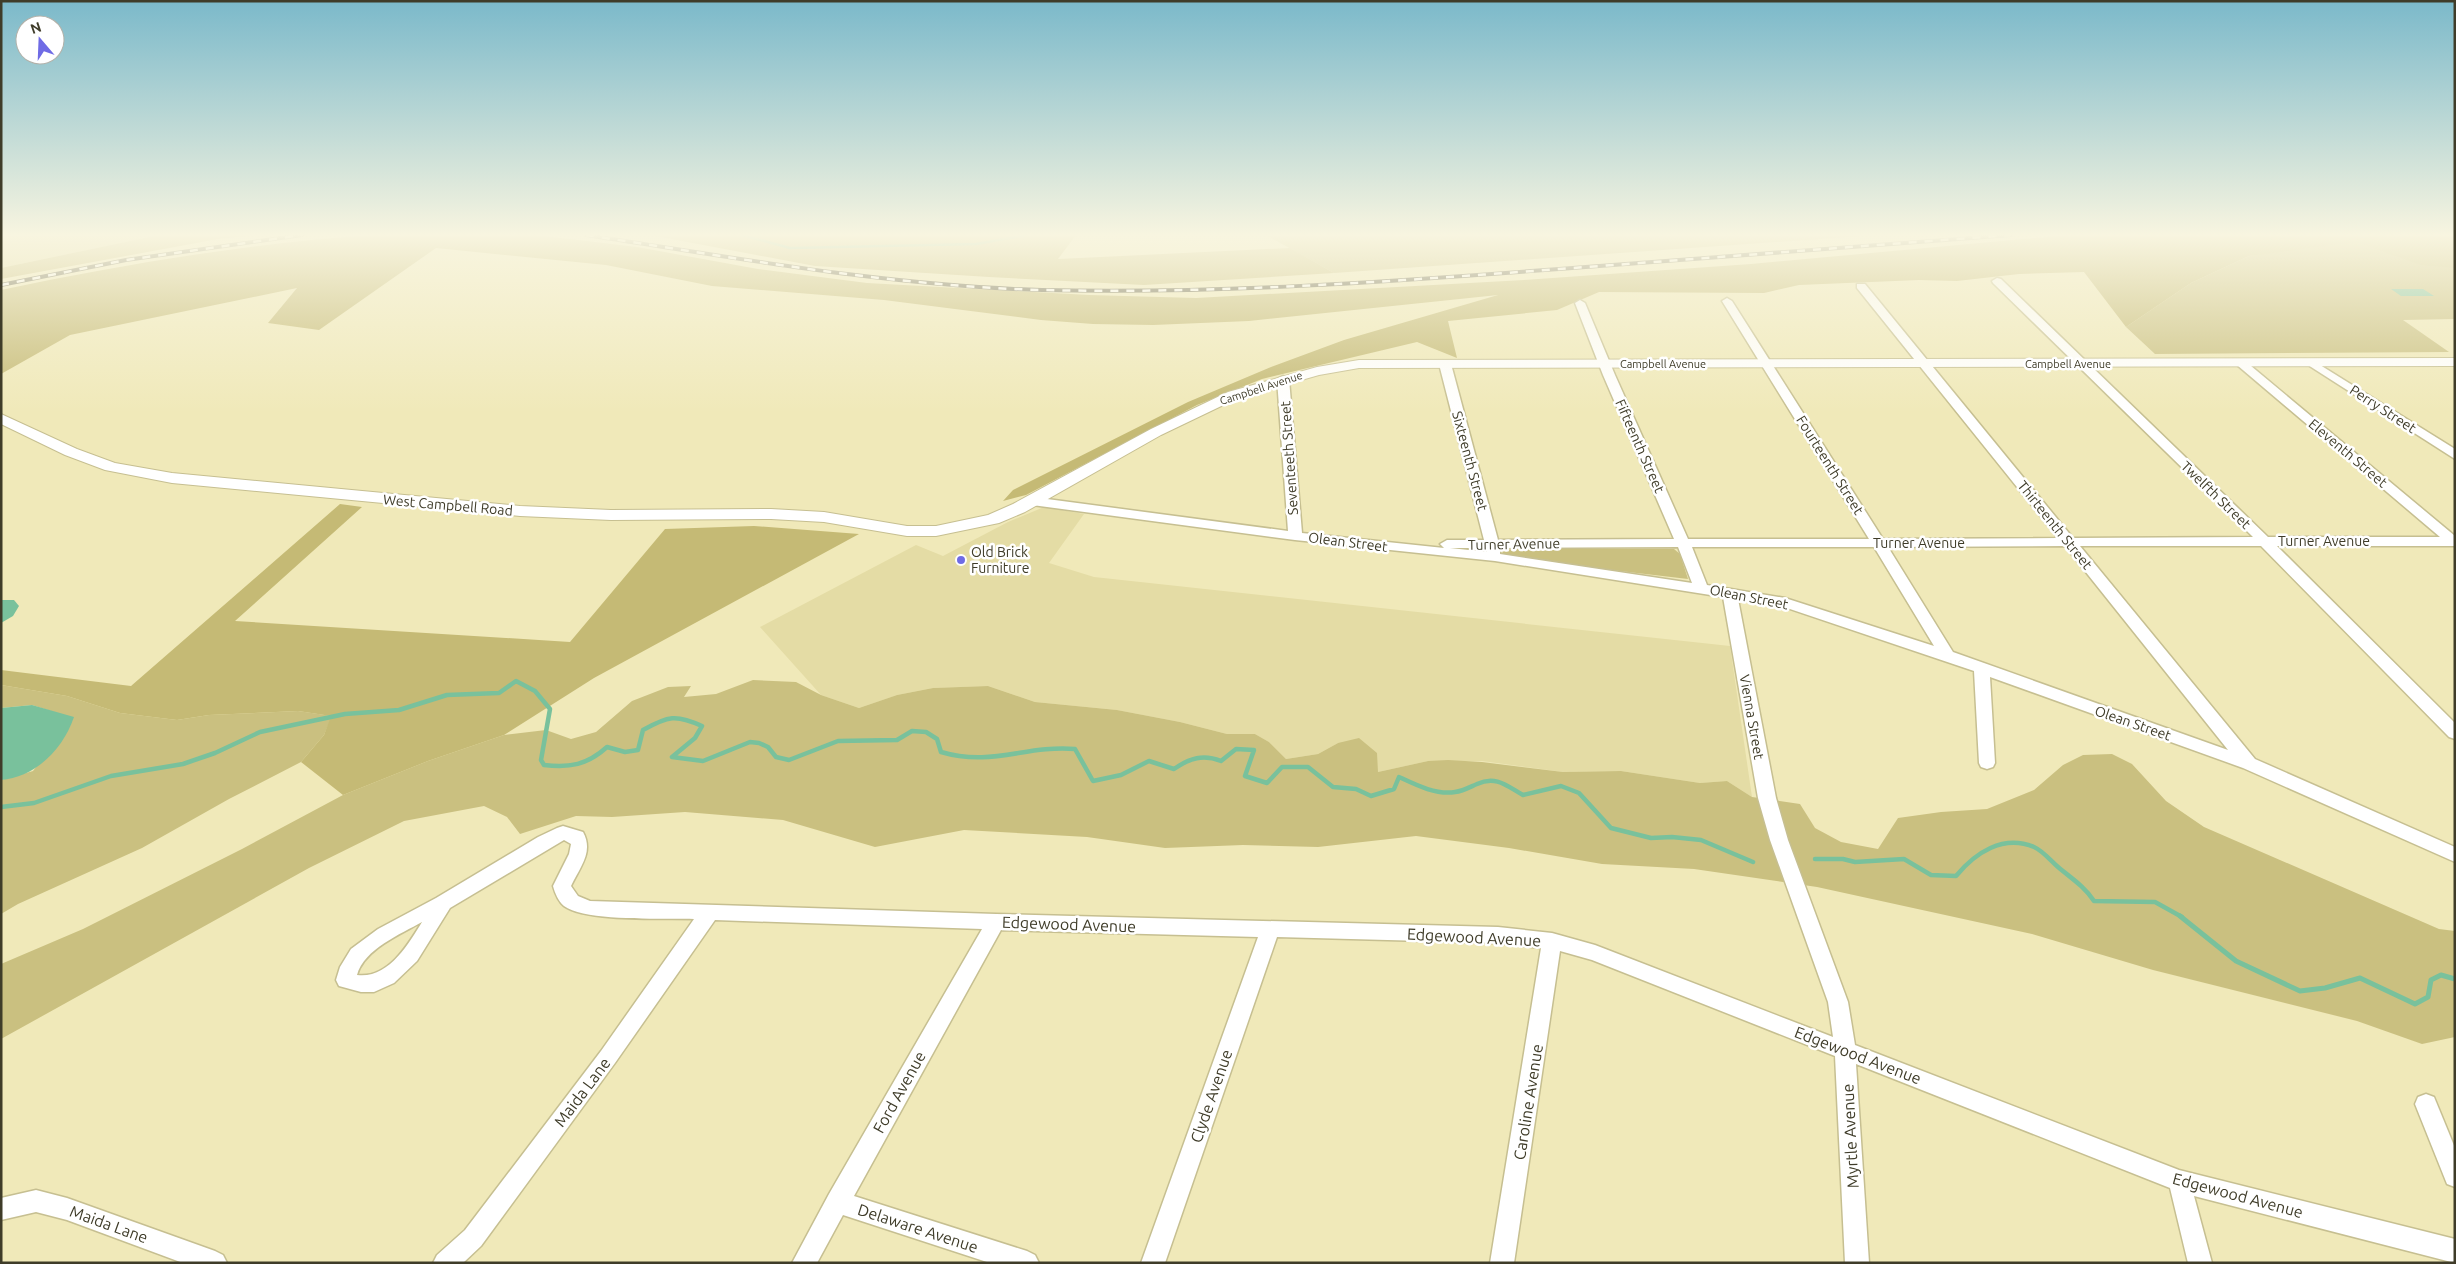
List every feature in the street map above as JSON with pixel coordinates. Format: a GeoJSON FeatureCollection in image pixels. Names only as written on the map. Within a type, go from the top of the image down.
{"type":"FeatureCollection","features":[{"type":"Feature","properties":{"kind":"street","name":"Thirteenth Street"},"geometry":{"type":"LineString","coordinates":[[1867,294],[2250,764]]}},
{"type":"Feature","properties":{"kind":"street","name":"Twelfth Street"},"geometry":{"type":"LineString","coordinates":[[2010,294],[2264,541],[2455,733]]}},
{"type":"Feature","properties":{"kind":"street","name":"Fourteenth Street"},"geometry":{"type":"LineString","coordinates":[[1727,301],[1879,543],[1947,656]]}},
{"type":"Feature","properties":{"kind":"street","name":"Fifteenth Street"},"geometry":{"type":"LineString","coordinates":[[1580,303],[1603,364],[1684,543],[1702,588]]}},
{"type":"Feature","properties":{"kind":"street","name":"Campbell Avenue"},"geometry":{"type":"LineString","coordinates":[[906,531],[936,531],[964,527],[993,519],[1032,501],[1207,406],[1283,379],[1359,364],[2455,362]]}},
{"type":"Feature","properties":{"kind":"street","name":"Eleventh Street"},"geometry":{"type":"LineString","coordinates":[[2241,363],[2454,541]]}},
{"type":"Feature","properties":{"kind":"street","name":"Perry Street"},"geometry":{"type":"LineString","coordinates":[[2312,363],[2455,455]]}},
{"type":"Feature","properties":{"kind":"street","name":"Sixteenth Street"},"geometry":{"type":"LineString","coordinates":[[1445,364],[1493,550]]}},
{"type":"Feature","properties":{"kind":"street","name":"Seventeeth Street"},"geometry":{"type":"LineString","coordinates":[[1283,379],[1295,536]]}},
{"type":"Feature","properties":{"kind":"street","name":"West Campbell Road"},"geometry":{"type":"LineString","coordinates":[[1,418],[71,452],[111,467],[172,478],[520,511],[611,515],[771,514],[824,517],[906,531]]}},
{"type":"Feature","properties":{"kind":"street"},"geometry":{"type":"LineString","coordinates":[[2441,446],[2455,446]]}},
{"type":"Feature","properties":{"kind":"street","name":"Olean Street"},"geometry":{"type":"LineString","coordinates":[[1032,501],[1383,546],[1493,550],[1780,601],[1947,656],[2250,764],[2455,855]]}},
{"type":"Feature","properties":{"kind":"street","name":"Turner Avenue"},"geometry":{"type":"LineString","coordinates":[[1493,550],[1684,543],[2454,541]]}},
{"type":"Feature","properties":{"kind":"street","name":"Vienna Street"},"geometry":{"type":"LineString","coordinates":[[1730,593],[1767,798],[1779,840]]}},
{"type":"Feature","properties":{"kind":"street"},"geometry":{"type":"LineString","coordinates":[[1982,670],[1988,763]]}},
{"type":"Feature","properties":{"kind":"street","name":"Edgewood Avenue"},"geometry":{"type":"LineString","coordinates":[[443,903],[544,842],[564,833],[577,837],[580,844],[578,854],[562,886],[564,896],[574,904],[590,908],[996,922],[1498,935],[1552,941],[1595,953],[2179,1181],[2455,1251]]}},
{"type":"Feature","properties":{"kind":"street","name":"Myrtle Avenue"},"geometry":{"type":"LineString","coordinates":[[1779,840],[1838,1002],[1845,1050],[1857,1263]]}},
{"type":"Feature","properties":{"kind":"street"},"geometry":{"type":"LineString","coordinates":[[443,903],[423,940],[405,963],[383,980],[363,985],[346,980],[347,971],[360,950],[443,903]]}},
{"type":"Feature","properties":{"kind":"street","name":"Maida Lane"},"geometry":{"type":"LineString","coordinates":[[445,1263],[473,1238],[608,1057],[710,913]]}},
{"type":"Feature","properties":{"kind":"street","name":"Ford Avenue"},"geometry":{"type":"LineString","coordinates":[[804,1263],[996,922]]}},
{"type":"Feature","properties":{"kind":"street","name":"Clyde Avenue"},"geometry":{"type":"LineString","coordinates":[[1153,1263],[1270,930]]}},
{"type":"Feature","properties":{"kind":"street","name":"Caroline Avenue"},"geometry":{"type":"LineString","coordinates":[[1502,1263],[1552,941]]}},
{"type":"Feature","properties":{"kind":"street"},"geometry":{"type":"LineString","coordinates":[[2426,1104],[2455,1176]]}},
{"type":"Feature","properties":{"kind":"street"},"geometry":{"type":"LineString","coordinates":[[2179,1181],[2200,1263]]}},
{"type":"Feature","properties":{"kind":"street","name":"Maida Lane"},"geometry":{"type":"LineString","coordinates":[[1,1208],[36,1201],[67,1209],[215,1263]]}},
{"type":"Feature","properties":{"kind":"street","name":"Delaware Avenue"},"geometry":{"type":"LineString","coordinates":[[837,1202],[1028,1263]]}},
{"type":"Feature","properties":{"kind":"shaded area"},"geometry":{"type":"Polygon","coordinates":[[[1,294],[268,294],[70,335],[1,374],[1,294]]]}},
{"type":"Feature","properties":{"kind":"shaded area"},"geometry":{"type":"Polygon","coordinates":[[[292,294],[370,294],[319,330],[268,323],[292,294]]]}},
{"type":"Feature","properties":{"kind":"shaded area"},"geometry":{"type":"Polygon","coordinates":[[[810,294],[1070,294],[1196,298],[1269,294],[1594,294],[1557,310],[1448,321],[1457,358],[1417,342],[1262,379],[1197,405],[1026,495],[1003,501],[1013,490],[1188,402],[1271,367],[1344,340],[1498,295],[1249,321],[1153,325],[1093,324],[1041,320],[884,300],[810,294]]]}},
{"type":"Feature","properties":{"kind":"shaded area"},"geometry":{"type":"Polygon","coordinates":[[[2101,294],[2175,294],[2126,327],[2101,294]]]}},
{"type":"Feature","properties":{"kind":"shaded area"},"geometry":{"type":"Polygon","coordinates":[[[2175,294],[2455,294],[2455,319],[2403,320],[2449,352],[2155,354],[2126,327],[2175,294]]]}},
{"type":"Feature","properties":{"kind":"shaded area"},"geometry":{"type":"Polygon","coordinates":[[[2398,294],[2431,294],[2434,296],[2401,296],[2398,294]]]}},
{"type":"Feature","properties":{"kind":"shaded area"},"geometry":{"type":"Polygon","coordinates":[[[340,504],[362,507],[235,621],[570,642],[665,529],[754,526],[859,534],[594,678],[504,735],[428,761],[343,795],[301,762],[324,735],[331,716],[298,711],[209,715],[177,720],[120,713],[67,696],[1,685],[1,670],[131,686],[340,504]]]}},
{"type":"Feature","properties":{"kind":"shaded area"},"geometry":{"type":"Polygon","coordinates":[[[1044,507],[1084,514],[1049,563],[1094,577],[1730,646],[1752,797],[1727,781],[1700,783],[1621,771],[1563,772],[1482,761],[1428,761],[1378,772],[1338,743],[1318,754],[1286,759],[1269,742],[1255,734],[1227,734],[1180,722],[1117,710],[1035,702],[988,686],[933,688],[897,695],[859,708],[821,695],[760,627],[916,545],[943,556],[1008,522],[1044,507]]]}},
{"type":"Feature","properties":{"kind":"shaded area"},"geometry":{"type":"Polygon","coordinates":[[[1501,548],[1674,549],[1680,554],[1688,579],[1508,558],[1503,554],[1501,548]]]}},
{"type":"Feature","properties":{"kind":"shaded area"},"geometry":{"type":"Polygon","coordinates":[[[1,600],[14,600],[19,606],[13,616],[1,623],[1,600]]]}},
{"type":"Feature","properties":{"kind":"shaded area"},"geometry":{"type":"Polygon","coordinates":[[[753,680],[796,682],[821,695],[859,708],[897,695],[933,688],[988,686],[1035,702],[1117,710],[1180,722],[1227,734],[1255,734],[1269,742],[1286,759],[1318,754],[1338,743],[1359,738],[1377,753],[1378,772],[1428,761],[1448,760],[1482,762],[1563,772],[1621,771],[1700,783],[1727,781],[1752,797],[1800,804],[1815,828],[1841,842],[1878,849],[1898,818],[1941,812],[1987,809],[2034,790],[2063,765],[2083,755],[2112,754],[2132,764],[2166,801],[2204,827],[2439,929],[2455,931],[2455,1037],[2422,1044],[2357,1021],[2153,970],[2032,934],[1817,887],[1694,869],[1602,864],[1509,848],[1416,836],[1318,847],[1243,845],[1165,848],[1087,837],[964,830],[875,847],[783,820],[685,812],[612,817],[576,816],[520,834],[507,817],[484,806],[404,821],[309,868],[1,1039],[1,964],[83,929],[242,849],[343,795],[428,761],[504,735],[546,730],[571,739],[596,732],[632,701],[668,687],[691,686],[684,697],[716,694],[753,680]]]}},
{"type":"Feature","properties":{"kind":"shaded area"},"geometry":{"type":"Polygon","coordinates":[[[1,685],[67,696],[120,713],[177,720],[209,715],[298,711],[332,716],[324,735],[301,762],[229,799],[142,848],[18,904],[1,914],[1,780],[33,771],[73,718],[32,705],[1,708],[1,685]]]}},
{"type":"Feature","properties":{"kind":"shaded area"},"geometry":{"type":"Polygon","coordinates":[[[32,705],[74,717],[63,740],[37,767],[14,778],[1,780],[1,708],[32,705]]]}},
{"type":"Feature","properties":{"kind":"waterway"},"geometry":{"type":"LineString","coordinates":[[1,807],[34,803],[111,776],[183,764],[215,753],[260,732],[345,714],[399,710],[447,695],[499,693],[516,681],[535,691],[550,709],[541,760],[544,765],[562,766],[578,764],[592,758],[607,747],[625,752],[638,750],[643,730],[672,718],[678,718],[702,726],[695,738],[672,757],[703,761],[750,742],[768,747],[776,757],[789,760],[838,741],[897,740],[912,731],[926,732],[937,739],[941,752],[959,756],[993,757],[1040,750],[1075,749],[1093,781],[1121,775],[1149,761],[1174,769],[1197,758],[1221,761],[1236,749],[1254,750],[1245,776],[1267,783],[1282,767],[1308,767],[1333,787],[1356,789],[1371,796],[1394,789],[1399,777],[1426,789],[1448,793],[1461,791],[1490,781],[1506,785],[1523,795],[1561,786],[1579,793],[1611,828],[1651,838],[1672,837],[1701,840],[1753,862]]}},
{"type":"Feature","properties":{"kind":"waterway"},"geometry":{"type":"LineString","coordinates":[[1815,859],[1843,859],[1855,862],[1904,859],[1931,875],[1956,876],[1972,860],[1990,848],[2001,844],[2023,844],[2034,847],[2043,853],[2082,887],[2094,901],[2155,902],[2182,917]]}},
{"type":"Feature","properties":{"kind":"waterway"},"geometry":{"type":"LineString","coordinates":[[2180,916],[2236,961],[2300,991],[2325,988],[2360,978],[2415,1004],[2428,997],[2431,980],[2441,975],[2455,979]]}},
{"type":"Feature","properties":{"kind":"place","name":"Old Brick Furniture"},"geometry":{"type":"Point","coordinates":[961,560]}}]}
